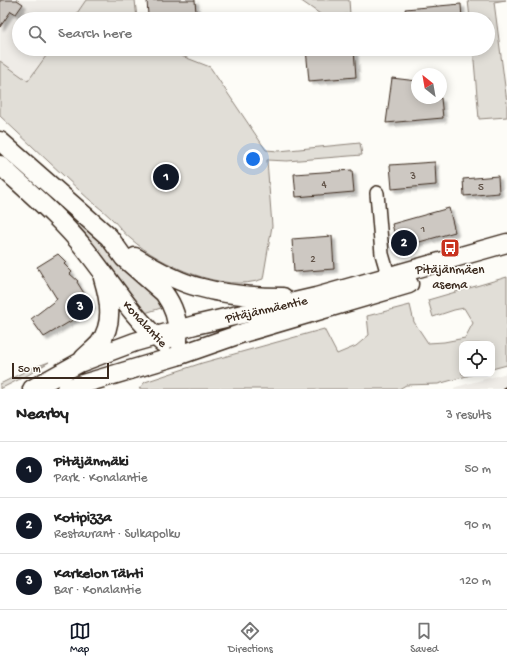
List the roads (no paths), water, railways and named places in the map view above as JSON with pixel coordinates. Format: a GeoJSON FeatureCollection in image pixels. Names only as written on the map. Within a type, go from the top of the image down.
{"type":"FeatureCollection","features":[{"type":"Feature","properties":{"kind":"main road","name":"Konalantie"},"geometry":{"type":"LineString","coordinates":[[0,141],[108,237],[124,258],[164,293],[174,310],[177,319],[177,356]]}},
{"type":"Feature","properties":{"kind":"main road","name":"Konalantie"},"geometry":{"type":"LineString","coordinates":[[0,165],[68,230],[85,249],[141,322],[154,336],[177,356]]}},
{"type":"Feature","properties":{"kind":"main road"},"geometry":{"type":"LineString","coordinates":[[108,237],[144,263],[197,287],[234,294],[263,297],[316,297]]}},
{"type":"Feature","properties":{"kind":"main road","name":"Pitäjänmäentie"},"geometry":{"type":"LineString","coordinates":[[66,389],[177,356],[507,243]]}},
{"type":"Feature","properties":{"kind":"main road","name":"Pitäjänmäentie"},"geometry":{"type":"LineString","coordinates":[[32,389],[79,363],[116,349],[178,329],[316,297],[390,283],[507,255]]}},
{"type":"Feature","properties":{"kind":"main road"},"geometry":{"type":"LineString","coordinates":[[79,363],[99,344],[106,329],[109,317],[110,308],[107,290],[100,270]]}},
{"type":"Feature","properties":{"kind":"street"},"geometry":{"type":"LineString","coordinates":[[377,193],[382,254],[390,283]]}},
{"type":"Feature","properties":{"kind":"railway"},"geometry":{"type":"LineString","coordinates":[[503,389],[507,387]]}},
{"type":"Feature","properties":{"kind":"place","name":"Pitäjänmäki"},"geometry":{"type":"Point","coordinates":[166,177]}},
{"type":"Feature","properties":{"kind":"place","name":"Kotipizza"},"geometry":{"type":"Point","coordinates":[404,243]}},
{"type":"Feature","properties":{"kind":"place","name":"Pitäjänmäen asema"},"geometry":{"type":"Point","coordinates":[450,248]}},
{"type":"Feature","properties":{"kind":"place","name":"Karkelon Tähti"},"geometry":{"type":"Point","coordinates":[80,307]}}]}
